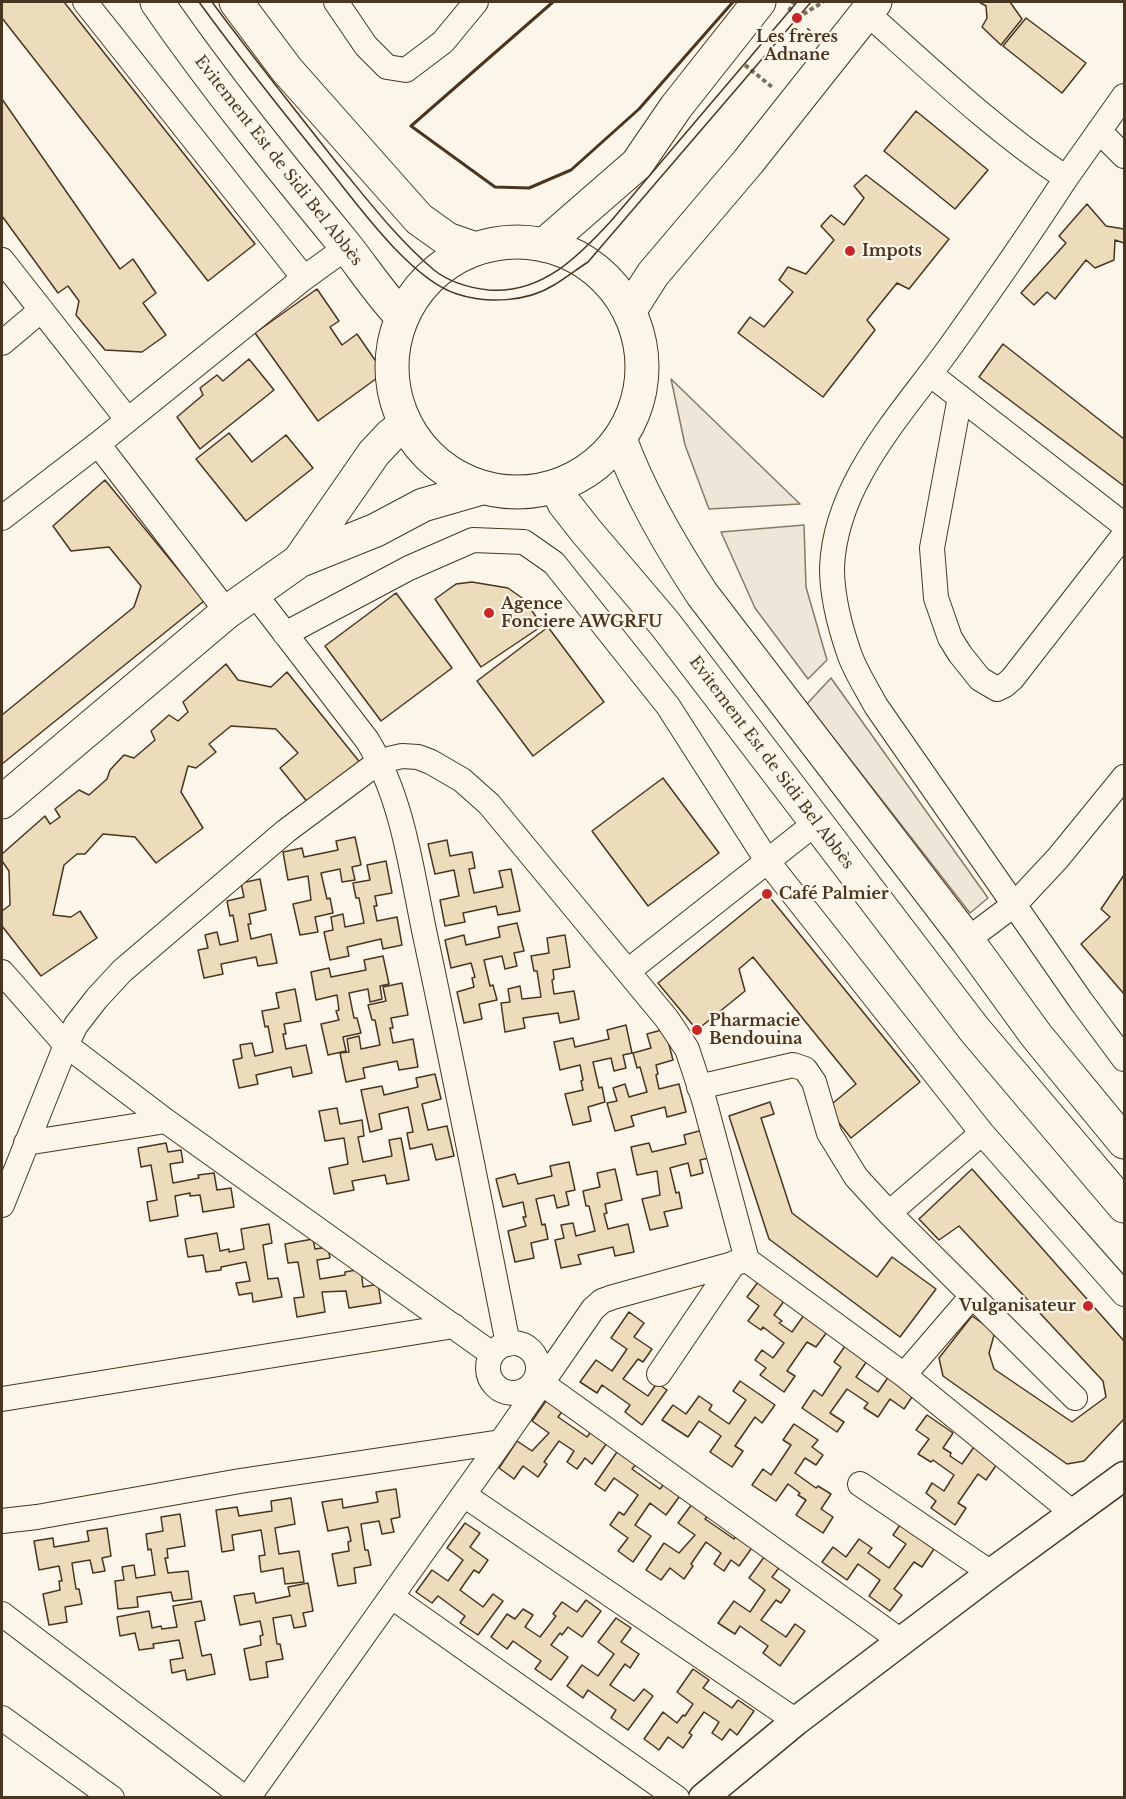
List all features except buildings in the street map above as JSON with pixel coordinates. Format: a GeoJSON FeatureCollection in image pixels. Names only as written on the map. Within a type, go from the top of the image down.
{"type":"FeatureCollection","features":[{"type":"Feature","properties":{"kind":"main road","name":"Evitement Est de Sidi Bel Abbès"},"geometry":{"type":"LineString","coordinates":[[157,2],[204,68],[347,247],[378,290],[402,317]]}},
{"type":"Feature","properties":{"kind":"main road"},"geometry":{"type":"LineString","coordinates":[[236,2],[287,70],[419,219],[447,239],[473,248]]}},
{"type":"Feature","properties":{"kind":"main road"},"geometry":{"type":"LineString","coordinates":[[544,245],[637,164],[676,107],[774,6]]}},
{"type":"Feature","properties":{"kind":"main road"},"geometry":{"type":"LineString","coordinates":[[630,310],[653,274],[748,162],[871,7]]}},
{"type":"Feature","properties":{"kind":"main road"},"geometry":{"type":"LineString","coordinates":[[505,241],[544,245],[588,262],[613,285],[630,310],[642,353],[639,398],[620,439],[595,464],[580,475],[556,486],[519,492],[482,488],[458,478],[437,464],[419,446],[405,424],[396,404],[392,382],[391,360],[394,338],[402,317],[429,280],[446,263],[473,248],[505,241]]}},
{"type":"Feature","properties":{"kind":"main road"},"geometry":{"type":"LineString","coordinates":[[299,561],[374,453],[405,424]]}},
{"type":"Feature","properties":{"kind":"main road"},"geometry":{"type":"LineString","coordinates":[[620,439],[641,488],[672,548],[702,594],[967,940],[1036,1035],[1125,1142]]}},
{"type":"Feature","properties":{"kind":"main road","name":"Evitement Est de Sidi Bel Abbès"},"geometry":{"type":"LineString","coordinates":[[556,486],[564,503],[580,524],[666,624],[974,1029],[1125,1206]]}},
{"type":"Feature","properties":{"kind":"main road"},"geometry":{"type":"LineString","coordinates":[[2,802],[228,612],[299,561],[376,530],[423,505],[482,488]]}},
{"type":"Feature","properties":{"kind":"street"},"geometry":{"type":"LineString","coordinates":[[85,2],[304,278]]}},
{"type":"Feature","properties":{"kind":"street"},"geometry":{"type":"LineString","coordinates":[[336,2],[366,46],[387,67],[406,70],[443,42],[476,2]]}},
{"type":"Feature","properties":{"kind":"street"},"geometry":{"type":"LineString","coordinates":[[871,7],[996,126],[1066,178]]}},
{"type":"Feature","properties":{"kind":"street"},"geometry":{"type":"LineString","coordinates":[[1125,96],[1066,178],[1030,234],[895,420],[859,476],[840,521],[832,568],[837,610],[849,655],[876,706],[1081,1001],[1125,1059]]}},
{"type":"Feature","properties":{"kind":"street"},"geometry":{"type":"LineString","coordinates":[[1099,131],[1125,156]]}},
{"type":"Feature","properties":{"kind":"street"},"geometry":{"type":"LineString","coordinates":[[2,518],[304,278],[347,247]]}},
{"type":"Feature","properties":{"kind":"street"},"geometry":{"type":"LineString","coordinates":[[2,260],[127,419]]}},
{"type":"Feature","properties":{"kind":"street"},"geometry":{"type":"LineString","coordinates":[[2,343],[40,311]]}},
{"type":"Feature","properties":{"kind":"street"},"geometry":{"type":"LineString","coordinates":[[930,374],[1125,525]]}},
{"type":"Feature","properties":{"kind":"street"},"geometry":{"type":"LineString","coordinates":[[960,397],[932,548],[936,598],[950,638],[980,679],[997,688],[1012,679],[1125,535]]}},
{"type":"Feature","properties":{"kind":"street"},"geometry":{"type":"LineString","coordinates":[[98,444],[228,612]]}},
{"type":"Feature","properties":{"kind":"street"},"geometry":{"type":"LineString","coordinates":[[285,634],[409,568],[473,540],[524,542],[554,563],[668,706],[768,862],[982,1133],[1125,1294]]}},
{"type":"Feature","properties":{"kind":"street"},"geometry":{"type":"LineString","coordinates":[[254,593],[367,740],[380,761],[388,781],[412,873],[443,1017],[500,1349],[488,1370],[489,1378],[501,1390],[516,1394],[539,1381]]}},
{"type":"Feature","properties":{"kind":"street"},"geometry":{"type":"LineString","coordinates":[[2,1205],[76,1025],[122,971],[286,831],[380,761],[402,756],[418,757],[447,770],[476,791],[628,971],[667,1019],[687,1049],[699,1087],[740,1262],[904,1375],[1072,1513]]}},
{"type":"Feature","properties":{"kind":"street"},"geometry":{"type":"LineString","coordinates":[[967,940],[1015,904],[1058,858],[1125,777]]}},
{"type":"Feature","properties":{"kind":"street"},"geometry":{"type":"LineString","coordinates":[[628,971],[816,822]]}},
{"type":"Feature","properties":{"kind":"street"},"geometry":{"type":"LineString","coordinates":[[2,972],[66,1045],[166,1121],[454,1326],[500,1349],[518,1344],[526,1347],[537,1361],[539,1381],[901,1641]]}},
{"type":"Feature","properties":{"kind":"street"},"geometry":{"type":"LineString","coordinates":[[699,1087],[793,1065],[805,1069],[814,1082],[829,1133],[856,1177],[889,1213],[1075,1398]]}},
{"type":"Feature","properties":{"kind":"street"},"geometry":{"type":"LineString","coordinates":[[26,1143],[166,1121]]}},
{"type":"Feature","properties":{"kind":"street"},"geometry":{"type":"LineString","coordinates":[[889,1213],[982,1133]]}},
{"type":"Feature","properties":{"kind":"street"},"geometry":{"type":"LineString","coordinates":[[659,1374],[740,1262]]}},
{"type":"Feature","properties":{"kind":"street"},"geometry":{"type":"LineString","coordinates":[[2,1614],[247,1797],[392,1597],[501,1442],[539,1381],[586,1317],[602,1301],[740,1262]]}},
{"type":"Feature","properties":{"kind":"street"},"geometry":{"type":"LineString","coordinates":[[904,1375],[972,1296]]}},
{"type":"Feature","properties":{"kind":"street"},"geometry":{"type":"LineString","coordinates":[[2,1399],[454,1326]]}},
{"type":"Feature","properties":{"kind":"street"},"geometry":{"type":"LineString","coordinates":[[2,1521],[501,1442]]}},
{"type":"Feature","properties":{"kind":"street"},"geometry":{"type":"LineString","coordinates":[[703,1797],[796,1721],[901,1641],[1125,1476]]}},
{"type":"Feature","properties":{"kind":"street"},"geometry":{"type":"LineString","coordinates":[[860,1484],[991,1573]]}},
{"type":"Feature","properties":{"kind":"street"},"geometry":{"type":"LineString","coordinates":[[464,1495],[796,1721]]}},
{"type":"Feature","properties":{"kind":"street"},"geometry":{"type":"LineString","coordinates":[[392,1597],[677,1797]]}},
{"type":"Feature","properties":{"kind":"street"},"geometry":{"type":"LineString","coordinates":[[2,1718],[112,1797]]}},
{"type":"Feature","properties":{"kind":"path"},"geometry":{"type":"LineString","coordinates":[[774,6],[794,2]]}},
{"type":"Feature","properties":{"kind":"path"},"geometry":{"type":"LineString","coordinates":[[797,18],[823,2]]}},
{"type":"Feature","properties":{"kind":"path"},"geometry":{"type":"LineString","coordinates":[[738,59],[775,88]]}},
{"type":"Feature","properties":{"kind":"shaded area"},"geometry":{"type":"Polygon","coordinates":[[[671,379],[800,504],[709,509],[685,445],[671,379]]]}},
{"type":"Feature","properties":{"kind":"shaded area"},"geometry":{"type":"Polygon","coordinates":[[[804,525],[806,587],[827,660],[808,679],[755,608],[721,532],[804,525]]]}},
{"type":"Feature","properties":{"kind":"shaded area"},"geometry":{"type":"Polygon","coordinates":[[[831,678],[988,898],[970,913],[807,704],[831,678]]]}},
{"type":"Feature","properties":{"kind":"tram line"},"geometry":{"type":"LineString","coordinates":[[199,2],[352,199],[403,257],[439,286],[457,294],[494,300],[519,298],[543,291],[588,262],[811,2]]}},
{"type":"Feature","properties":{"kind":"tram line"},"geometry":{"type":"LineString","coordinates":[[212,2],[337,163],[383,219],[408,245],[434,270],[446,278],[489,290],[508,290],[542,279],[558,270],[586,247],[611,221],[797,2]]}},
{"type":"Feature","properties":{"kind":"wall"},"geometry":{"type":"LineString","coordinates":[[553,2],[411,126],[495,187],[529,188],[571,170],[639,109],[733,2]]}},
{"type":"Feature","properties":{"kind":"place","name":"Les frères Adnane"},"geometry":{"type":"Point","coordinates":[797,18]}},
{"type":"Feature","properties":{"kind":"place","name":"Impots"},"geometry":{"type":"Point","coordinates":[850,251]}},
{"type":"Feature","properties":{"kind":"place","name":"Agence Fonciere AWGRFU"},"geometry":{"type":"Point","coordinates":[489,613]}},
{"type":"Feature","properties":{"kind":"place","name":"Café Palmier"},"geometry":{"type":"Point","coordinates":[767,894]}},
{"type":"Feature","properties":{"kind":"place","name":"Pharmacie Bendouina"},"geometry":{"type":"Point","coordinates":[697,1030]}},
{"type":"Feature","properties":{"kind":"place","name":"Vulganisateur"},"geometry":{"type":"Point","coordinates":[1088,1306]}}]}
